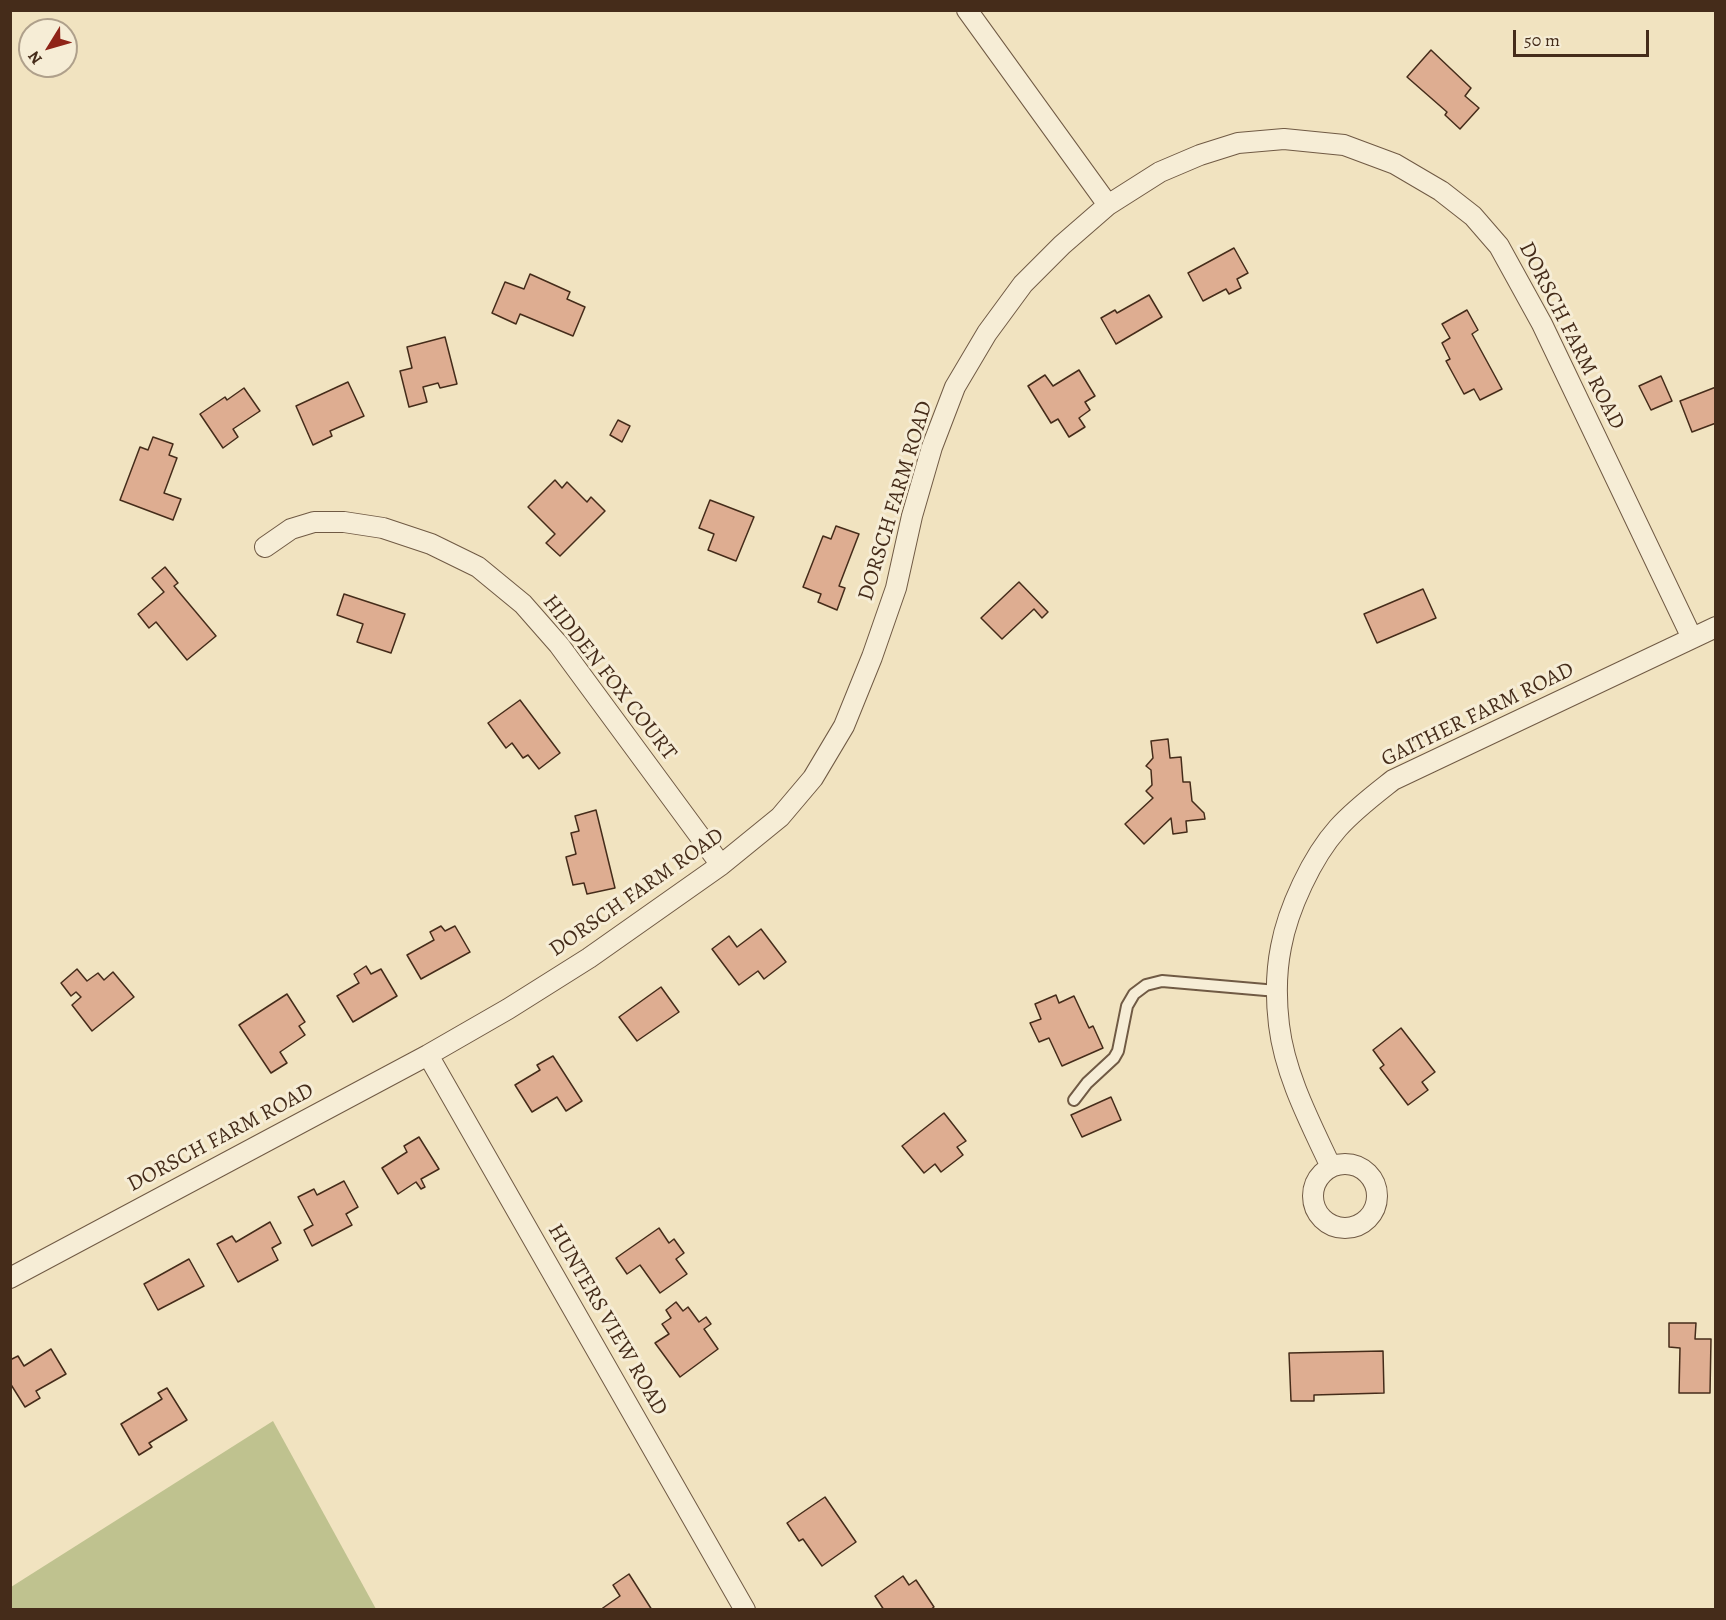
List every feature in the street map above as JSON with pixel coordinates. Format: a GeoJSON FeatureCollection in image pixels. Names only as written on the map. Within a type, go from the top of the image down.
{"type":"FeatureCollection","features":[{"type":"Feature","properties":{"kind":"street"},"geometry":{"type":"LineString","coordinates":[[967,10],[1108,205]]}},
{"type":"Feature","properties":{"kind":"street","name":"DORSCH FARM ROAD"},"geometry":{"type":"LineString","coordinates":[[10,1278],[428,1055],[508,1009],[589,958],[721,865],[780,817],[813,778],[844,726],[872,657],[896,588],[912,516],[932,447],[955,387],[987,333],[1023,284],[1062,245],[1108,205],[1160,172],[1200,155],[1238,143],[1284,139],[1344,145],[1395,164],[1442,191],[1473,216],[1499,246],[1542,324],[1692,638]]}},
{"type":"Feature","properties":{"kind":"street","name":"HIDDEN FOX COURT"},"geometry":{"type":"LineString","coordinates":[[265,547],[291,529],[314,522],[344,522],[383,528],[402,534],[431,544],[478,567],[523,604],[560,645],[721,865]]}},
{"type":"Feature","properties":{"kind":"street","name":"GAITHER FARM ROAD"},"geometry":{"type":"LineString","coordinates":[[1331,1167],[1288,1064],[1279,1026],[1277,991],[1281,947],[1293,906],[1313,864],[1337,829],[1393,780],[1716,627]]}},
{"type":"Feature","properties":{"kind":"street","name":"HUNTERS VIEW ROAD"},"geometry":{"type":"LineString","coordinates":[[428,1055],[745,1610]]}},
{"type":"Feature","properties":{"kind":"lane"},"geometry":{"type":"LineString","coordinates":[[1074,1100],[1087,1083],[1114,1059],[1118,1052],[1128,1006],[1134,994],[1146,985],[1162,981],[1277,991]]}},
{"type":"Feature","properties":{"kind":"green space"},"geometry":{"type":"Polygon","coordinates":[[[273,1421],[376,1609],[11,1609],[11,1587],[273,1421]]]}},
{"type":"Feature","properties":{"kind":"building"},"geometry":{"type":"Polygon","coordinates":[[[1431,50],[1471,88],[1465,96],[1479,108],[1460,129],[1445,115],[1447,112],[1407,77],[1431,50]]]}},
{"type":"Feature","properties":{"kind":"building"},"geometry":{"type":"Polygon","coordinates":[[[1234,248],[1248,273],[1237,279],[1241,288],[1229,294],[1226,289],[1203,301],[1188,273],[1234,248]]]}},
{"type":"Feature","properties":{"kind":"building"},"geometry":{"type":"Polygon","coordinates":[[[530,274],[570,292],[567,299],[585,307],[573,336],[520,314],[516,324],[492,313],[505,282],[524,289],[530,274]]]}},
{"type":"Feature","properties":{"kind":"building"},"geometry":{"type":"Polygon","coordinates":[[[1149,295],[1162,317],[1116,344],[1101,318],[1115,310],[1117,313],[1149,295]]]}},
{"type":"Feature","properties":{"kind":"building"},"geometry":{"type":"Polygon","coordinates":[[[1467,310],[1478,330],[1472,334],[1502,389],[1480,400],[1474,389],[1464,394],[1446,361],[1450,359],[1442,343],[1450,338],[1442,324],[1467,310]]]}},
{"type":"Feature","properties":{"kind":"building"},"geometry":{"type":"Polygon","coordinates":[[[445,337],[457,384],[440,388],[438,383],[423,387],[427,402],[409,407],[400,371],[412,368],[407,347],[445,337]]]}},
{"type":"Feature","properties":{"kind":"building"},"geometry":{"type":"Polygon","coordinates":[[[1079,370],[1095,396],[1085,402],[1090,410],[1079,418],[1085,427],[1069,437],[1058,419],[1051,423],[1028,386],[1045,375],[1053,386],[1079,370]]]}},
{"type":"Feature","properties":{"kind":"building"},"geometry":{"type":"Polygon","coordinates":[[[1661,376],[1672,401],[1651,410],[1639,386],[1661,376]]]}},
{"type":"Feature","properties":{"kind":"building"},"geometry":{"type":"Polygon","coordinates":[[[348,382],[364,416],[330,431],[332,436],[313,445],[296,406],[348,382]]]}},
{"type":"Feature","properties":{"kind":"building"},"geometry":{"type":"Polygon","coordinates":[[[1716,387],[1716,423],[1692,432],[1680,401],[1716,387]]]}},
{"type":"Feature","properties":{"kind":"building"},"geometry":{"type":"Polygon","coordinates":[[[244,388],[260,411],[233,429],[238,437],[223,448],[200,414],[225,397],[227,400],[244,388]]]}},
{"type":"Feature","properties":{"kind":"building"},"geometry":{"type":"Polygon","coordinates":[[[618,420],[630,426],[622,442],[610,435],[618,420]]]}},
{"type":"Feature","properties":{"kind":"building"},"geometry":{"type":"Polygon","coordinates":[[[153,437],[173,444],[169,455],[177,458],[164,493],[181,499],[173,520],[120,500],[140,447],[148,450],[153,437]]]}},
{"type":"Feature","properties":{"kind":"building"},"geometry":{"type":"Polygon","coordinates":[[[555,480],[562,488],[567,482],[587,502],[591,497],[605,511],[560,556],[546,543],[555,534],[528,507],[555,480]]]}},
{"type":"Feature","properties":{"kind":"building"},"geometry":{"type":"Polygon","coordinates":[[[710,500],[754,517],[736,561],[708,550],[714,534],[699,528],[710,500]]]}},
{"type":"Feature","properties":{"kind":"building"},"geometry":{"type":"Polygon","coordinates":[[[836,526],[859,534],[839,586],[845,588],[837,610],[818,602],[821,594],[803,587],[823,536],[831,539],[836,526]]]}},
{"type":"Feature","properties":{"kind":"building"},"geometry":{"type":"Polygon","coordinates":[[[165,567],[178,583],[174,586],[216,636],[187,660],[156,622],[149,628],[138,614],[164,592],[152,578],[165,567]]]}},
{"type":"Feature","properties":{"kind":"building"},"geometry":{"type":"Polygon","coordinates":[[[1019,582],[1048,612],[1042,618],[1034,609],[1002,639],[981,618],[1019,582]]]}},
{"type":"Feature","properties":{"kind":"building"},"geometry":{"type":"Polygon","coordinates":[[[1423,589],[1436,618],[1377,643],[1364,614],[1423,589]]]}},
{"type":"Feature","properties":{"kind":"building"},"geometry":{"type":"Polygon","coordinates":[[[344,594],[405,614],[391,653],[357,642],[363,624],[337,615],[344,594]]]}},
{"type":"Feature","properties":{"kind":"building"},"geometry":{"type":"Polygon","coordinates":[[[520,700],[560,753],[539,769],[528,755],[523,758],[512,743],[506,748],[488,723],[520,700]]]}},
{"type":"Feature","properties":{"kind":"building"},"geometry":{"type":"Polygon","coordinates":[[[1168,739],[1170,758],[1181,757],[1183,782],[1190,782],[1192,801],[1204,813],[1205,819],[1186,821],[1187,832],[1173,834],[1171,818],[1144,844],[1125,824],[1153,798],[1146,791],[1152,785],[1151,770],[1146,766],[1153,758],[1151,741],[1168,739]]]}},
{"type":"Feature","properties":{"kind":"building"},"geometry":{"type":"Polygon","coordinates":[[[596,810],[615,888],[587,894],[584,883],[573,885],[566,857],[576,854],[571,833],[579,831],[575,816],[596,810]]]}},
{"type":"Feature","properties":{"kind":"building"},"geometry":{"type":"Polygon","coordinates":[[[441,926],[445,931],[455,926],[470,952],[421,979],[407,955],[434,940],[430,932],[441,926]]]}},
{"type":"Feature","properties":{"kind":"building"},"geometry":{"type":"Polygon","coordinates":[[[761,929],[786,962],[764,979],[758,971],[739,985],[712,949],[729,936],[737,947],[761,929]]]}},
{"type":"Feature","properties":{"kind":"building"},"geometry":{"type":"Polygon","coordinates":[[[366,966],[371,974],[381,969],[397,996],[353,1022],[337,996],[359,983],[354,974],[366,966]]]}},
{"type":"Feature","properties":{"kind":"building"},"geometry":{"type":"Polygon","coordinates":[[[77,969],[87,981],[98,973],[104,980],[113,972],[134,997],[92,1031],[72,1005],[81,997],[76,992],[71,996],[61,983],[77,969]]]}},
{"type":"Feature","properties":{"kind":"building"},"geometry":{"type":"Polygon","coordinates":[[[661,987],[679,1012],[637,1041],[619,1017],[661,987]]]}},
{"type":"Feature","properties":{"kind":"building"},"geometry":{"type":"Polygon","coordinates":[[[287,994],[305,1022],[299,1026],[305,1035],[280,1052],[287,1063],[271,1073],[239,1025],[287,994]]]}},
{"type":"Feature","properties":{"kind":"building"},"geometry":{"type":"Polygon","coordinates":[[[1056,995],[1059,1003],[1074,996],[1089,1028],[1093,1026],[1103,1048],[1062,1066],[1049,1038],[1039,1042],[1030,1023],[1041,1019],[1035,1004],[1056,995]]]}},
{"type":"Feature","properties":{"kind":"building"},"geometry":{"type":"Polygon","coordinates":[[[1401,1028],[1435,1072],[1422,1082],[1428,1090],[1408,1105],[1380,1068],[1384,1065],[1373,1050],[1401,1028]]]}},
{"type":"Feature","properties":{"kind":"building"},"geometry":{"type":"Polygon","coordinates":[[[553,1056],[582,1101],[566,1111],[557,1097],[532,1112],[515,1085],[540,1070],[537,1065],[553,1056]]]}},
{"type":"Feature","properties":{"kind":"building"},"geometry":{"type":"Polygon","coordinates":[[[1111,1097],[1121,1120],[1082,1137],[1071,1115],[1111,1097]]]}},
{"type":"Feature","properties":{"kind":"building"},"geometry":{"type":"Polygon","coordinates":[[[944,1113],[966,1141],[957,1147],[963,1155],[941,1172],[935,1164],[924,1173],[902,1146],[944,1113]]]}},
{"type":"Feature","properties":{"kind":"building"},"geometry":{"type":"Polygon","coordinates":[[[419,1137],[439,1169],[421,1179],[425,1187],[421,1189],[416,1182],[398,1194],[382,1168],[407,1152],[404,1146],[419,1137]]]}},
{"type":"Feature","properties":{"kind":"building"},"geometry":{"type":"Polygon","coordinates":[[[344,1181],[358,1207],[346,1214],[352,1225],[312,1246],[304,1230],[313,1225],[298,1197],[314,1189],[317,1195],[344,1181]]]}},
{"type":"Feature","properties":{"kind":"building"},"geometry":{"type":"Polygon","coordinates":[[[270,1222],[281,1243],[272,1248],[278,1260],[238,1282],[217,1244],[232,1236],[236,1242],[270,1222]]]}},
{"type":"Feature","properties":{"kind":"building"},"geometry":{"type":"Polygon","coordinates":[[[659,1228],[669,1243],[674,1239],[684,1253],[676,1259],[687,1274],[660,1293],[640,1265],[627,1274],[616,1258],[659,1228]]]}},
{"type":"Feature","properties":{"kind":"building"},"geometry":{"type":"Polygon","coordinates":[[[189,1259],[204,1286],[158,1310],[144,1284],[189,1259]]]}},
{"type":"Feature","properties":{"kind":"building"},"geometry":{"type":"Polygon","coordinates":[[[676,1302],[683,1311],[688,1307],[699,1322],[706,1317],[711,1324],[704,1329],[718,1349],[680,1377],[655,1343],[669,1334],[662,1324],[671,1318],[666,1310],[676,1302]]]}},
{"type":"Feature","properties":{"kind":"building"},"geometry":{"type":"Polygon","coordinates":[[[1669,1323],[1696,1323],[1695,1339],[1711,1339],[1710,1393],[1679,1393],[1680,1348],[1669,1347],[1669,1323]]]}},
{"type":"Feature","properties":{"kind":"building"},"geometry":{"type":"Polygon","coordinates":[[[51,1349],[66,1374],[36,1391],[40,1398],[25,1407],[10,1383],[10,1360],[18,1356],[24,1366],[51,1349]]]}},
{"type":"Feature","properties":{"kind":"building"},"geometry":{"type":"Polygon","coordinates":[[[1383,1351],[1384,1393],[1314,1395],[1314,1401],[1291,1401],[1289,1353],[1383,1351]]]}},
{"type":"Feature","properties":{"kind":"building"},"geometry":{"type":"Polygon","coordinates":[[[167,1388],[187,1420],[149,1443],[152,1447],[139,1455],[121,1424],[162,1399],[158,1393],[167,1388]]]}},
{"type":"Feature","properties":{"kind":"building"},"geometry":{"type":"Polygon","coordinates":[[[825,1497],[856,1542],[822,1566],[803,1539],[799,1541],[787,1523],[825,1497]]]}},
{"type":"Feature","properties":{"kind":"building"},"geometry":{"type":"Polygon","coordinates":[[[629,1574],[652,1610],[600,1610],[620,1596],[613,1585],[629,1574]]]}},
{"type":"Feature","properties":{"kind":"building"},"geometry":{"type":"Polygon","coordinates":[[[903,1576],[909,1585],[916,1580],[934,1607],[930,1610],[884,1610],[875,1596],[903,1576]]]}}]}
